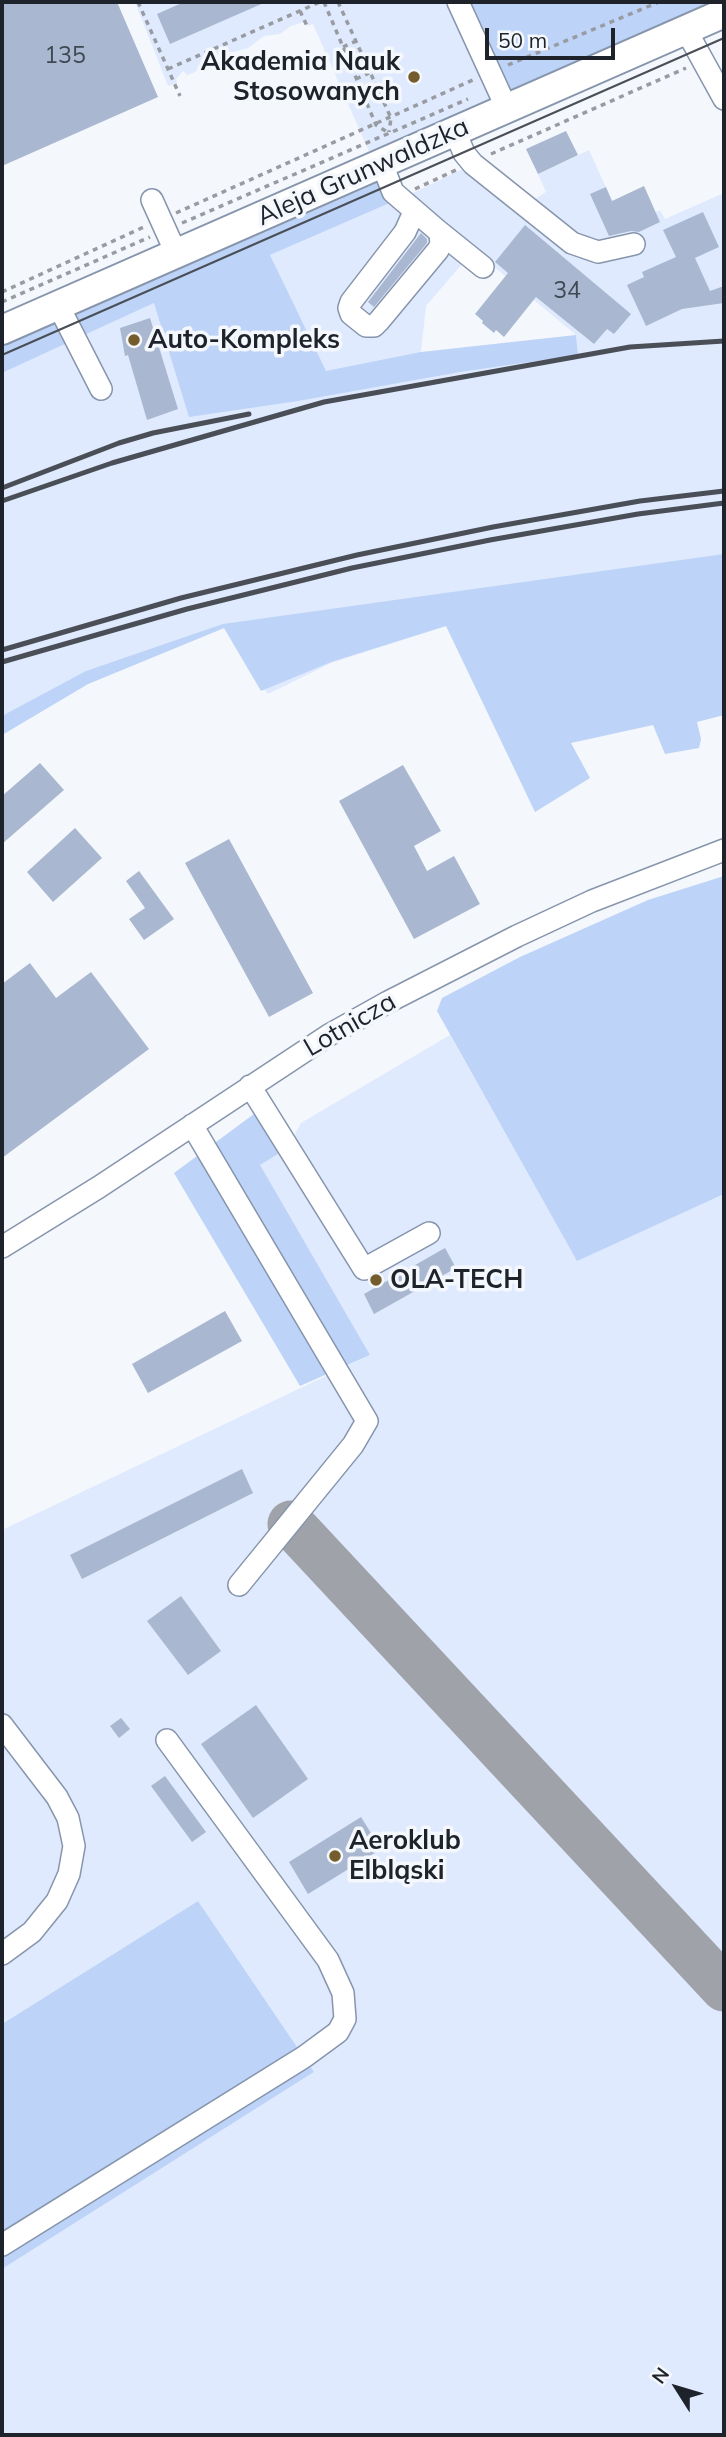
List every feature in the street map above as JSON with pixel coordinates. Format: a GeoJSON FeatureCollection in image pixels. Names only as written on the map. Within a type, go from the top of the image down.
{"type":"FeatureCollection","features":[{"type":"Feature","properties":{"kind":"main road","name":"Aleja Grunwaldzka"},"geometry":{"type":"LineString","coordinates":[[2,330],[58,305],[165,231],[382,164],[724,13]]}},
{"type":"Feature","properties":{"kind":"street"},"geometry":{"type":"LineString","coordinates":[[458,2],[507,109]]}},
{"type":"Feature","properties":{"kind":"street"},"geometry":{"type":"LineString","coordinates":[[686,30],[724,99]]}},
{"type":"Feature","properties":{"kind":"street"},"geometry":{"type":"LineString","coordinates":[[455,132],[464,153],[472,163],[572,243],[598,252],[634,244]]}},
{"type":"Feature","properties":{"kind":"street"},"geometry":{"type":"LineString","coordinates":[[382,164],[393,192],[412,201],[441,239],[438,250],[379,321],[370,327],[357,321],[349,308],[405,232],[412,201]]}},
{"type":"Feature","properties":{"kind":"street"},"geometry":{"type":"LineString","coordinates":[[152,200],[165,231]]}},
{"type":"Feature","properties":{"kind":"street"},"geometry":{"type":"LineString","coordinates":[[436,230],[483,267]]}},
{"type":"Feature","properties":{"kind":"street"},"geometry":{"type":"LineString","coordinates":[[58,305],[101,389]]}},
{"type":"Feature","properties":{"kind":"street","name":"Lotnicza"},"geometry":{"type":"LineString","coordinates":[[2,1247],[99,1187],[341,1028],[517,936],[593,901],[724,850]]}},
{"type":"Feature","properties":{"kind":"street"},"geometry":{"type":"LineString","coordinates":[[250,1086],[364,1269],[429,1233]]}},
{"type":"Feature","properties":{"kind":"street"},"geometry":{"type":"LineString","coordinates":[[192,1125],[367,1421],[353,1445],[239,1585]]}},
{"type":"Feature","properties":{"kind":"street"},"geometry":{"type":"LineString","coordinates":[[2,1725],[57,1797],[68,1818],[74,1846],[69,1874],[57,1901],[32,1932],[2,1954]]}},
{"type":"Feature","properties":{"kind":"street"},"geometry":{"type":"LineString","coordinates":[[2,2245],[304,2057],[338,2032],[345,2019],[343,1993],[328,1960],[167,1740]]}},
{"type":"Feature","properties":{"kind":"path"},"geometry":{"type":"LineString","coordinates":[[138,2],[180,96]]}},
{"type":"Feature","properties":{"kind":"path"},"geometry":{"type":"LineString","coordinates":[[167,69],[322,2],[376,125],[389,133]]}},
{"type":"Feature","properties":{"kind":"path"},"geometry":{"type":"LineString","coordinates":[[338,2],[391,118],[389,133]]}},
{"type":"Feature","properties":{"kind":"path"},"geometry":{"type":"LineString","coordinates":[[2,292],[165,231],[391,118],[489,73],[659,2]]}},
{"type":"Feature","properties":{"kind":"path"},"geometry":{"type":"LineString","coordinates":[[300,11],[307,26]]}},
{"type":"Feature","properties":{"kind":"path"},"geometry":{"type":"LineString","coordinates":[[344,47],[356,41]]}},
{"type":"Feature","properties":{"kind":"path"},"geometry":{"type":"LineString","coordinates":[[412,201],[472,163],[703,62]]}},
{"type":"Feature","properties":{"kind":"path"},"geometry":{"type":"LineString","coordinates":[[356,79],[369,73]]}},
{"type":"Feature","properties":{"kind":"path"},"geometry":{"type":"LineString","coordinates":[[2,302],[389,133]]}},
{"type":"Feature","properties":{"kind":"shaded area","name":"Akademia Nauk Stosowanych"},"geometry":{"type":"Polygon","coordinates":[[[135,2],[458,2],[501,99],[371,156],[313,24],[307,26],[304,22],[291,26],[280,34],[264,36],[248,48],[221,52],[195,72],[187,75],[183,71],[176,79],[177,83],[168,86],[135,2]]]}},
{"type":"Feature","properties":{"kind":"shaded area"},"geometry":{"type":"Polygon","coordinates":[[[458,2],[723,2],[501,99],[458,2]]]}},
{"type":"Feature","properties":{"kind":"shaded area"},"geometry":{"type":"Polygon","coordinates":[[[589,150],[624,227],[660,210],[665,219],[724,193],[724,568],[446,626],[331,663],[268,694],[224,628],[88,684],[2,735],[2,373],[154,303],[325,372],[270,255],[473,164],[532,201],[546,192],[538,174],[589,150]],[[474,250],[426,306],[421,352],[577,346],[576,335],[474,250]]]}},
{"type":"Feature","properties":{"kind":"shaded area"},"geometry":{"type":"Polygon","coordinates":[[[387,178],[399,199],[270,255],[326,371],[421,352],[576,335],[578,355],[189,417],[154,303],[2,373],[2,347],[387,178]]]}},
{"type":"Feature","properties":{"kind":"shaded area"},"geometry":{"type":"Polygon","coordinates":[[[724,554],[724,715],[697,722],[701,739],[699,748],[665,754],[653,725],[571,743],[590,778],[535,812],[446,626],[331,662],[261,691],[224,628],[88,684],[2,735],[2,716],[86,671],[223,624],[724,554]]]}},
{"type":"Feature","properties":{"kind":"shaded area"},"geometry":{"type":"Polygon","coordinates":[[[724,876],[724,1194],[577,1261],[437,1011],[442,998],[520,957],[648,900],[724,876]]]}},
{"type":"Feature","properties":{"kind":"shaded area"},"geometry":{"type":"Polygon","coordinates":[[[450,1035],[577,1260],[724,1194],[724,2435],[2,2435],[2,2269],[314,2072],[198,1901],[2,2024],[2,1530],[370,1355],[259,1165],[295,1144],[295,1134],[301,1123],[450,1035]]]}},
{"type":"Feature","properties":{"kind":"shaded area"},"geometry":{"type":"Polygon","coordinates":[[[258,1111],[283,1151],[260,1165],[370,1355],[300,1386],[174,1173],[258,1111]]]}},
{"type":"Feature","properties":{"kind":"shaded area"},"geometry":{"type":"Polygon","coordinates":[[[198,1901],[314,2072],[2,2269],[2,2024],[198,1901]]]}},
{"type":"Feature","properties":{"kind":"building"},"geometry":{"type":"Polygon","coordinates":[[[2,2],[117,2],[158,97],[2,166],[2,2]]]}},
{"type":"Feature","properties":{"kind":"building"},"geometry":{"type":"Polygon","coordinates":[[[184,2],[266,2],[170,44],[157,14],[184,2]]]}},
{"type":"Feature","properties":{"kind":"building"},"geometry":{"type":"Polygon","coordinates":[[[566,131],[578,155],[538,174],[526,149],[566,131]]]}},
{"type":"Feature","properties":{"kind":"building"},"geometry":{"type":"Polygon","coordinates":[[[644,186],[660,222],[639,232],[609,236],[590,194],[606,187],[612,201],[644,186]]]}},
{"type":"Feature","properties":{"kind":"building"},"geometry":{"type":"Polygon","coordinates":[[[703,212],[719,247],[695,258],[710,291],[724,286],[724,303],[682,309],[646,326],[627,285],[644,277],[642,272],[676,257],[663,230],[703,212]]]}},
{"type":"Feature","properties":{"kind":"building"},"geometry":{"type":"Polygon","coordinates":[[[525,225],[631,314],[614,334],[607,329],[594,344],[536,297],[504,337],[482,323],[475,314],[508,273],[495,262],[525,225]]]}},
{"type":"Feature","properties":{"kind":"building"},"geometry":{"type":"Polygon","coordinates":[[[421,233],[427,243],[374,307],[368,302],[421,233]]]}},
{"type":"Feature","properties":{"kind":"building"},"geometry":{"type":"Polygon","coordinates":[[[150,318],[178,409],[147,420],[128,355],[125,356],[120,328],[150,318]]]}},
{"type":"Feature","properties":{"kind":"building"},"geometry":{"type":"Polygon","coordinates":[[[40,763],[64,790],[2,844],[2,796],[40,763]]]}},
{"type":"Feature","properties":{"kind":"building"},"geometry":{"type":"Polygon","coordinates":[[[403,765],[441,831],[414,846],[427,871],[454,856],[480,904],[414,939],[339,801],[403,765]]]}},
{"type":"Feature","properties":{"kind":"building"},"geometry":{"type":"Polygon","coordinates":[[[75,828],[102,858],[53,902],[27,872],[75,828]]]}},
{"type":"Feature","properties":{"kind":"building"},"geometry":{"type":"Polygon","coordinates":[[[229,839],[313,993],[269,1017],[185,863],[229,839]]]}},
{"type":"Feature","properties":{"kind":"building"},"geometry":{"type":"Polygon","coordinates":[[[139,871],[174,919],[144,940],[129,919],[145,908],[126,881],[139,871]]]}},
{"type":"Feature","properties":{"kind":"building"},"geometry":{"type":"Polygon","coordinates":[[[30,963],[56,998],[91,972],[149,1049],[2,1158],[2,984],[30,963]]]}},
{"type":"Feature","properties":{"kind":"building"},"geometry":{"type":"Polygon","coordinates":[[[445,1248],[456,1268],[374,1314],[364,1294],[445,1248]]]}},
{"type":"Feature","properties":{"kind":"building"},"geometry":{"type":"Polygon","coordinates":[[[225,1311],[242,1341],[148,1393],[132,1364],[225,1311]]]}},
{"type":"Feature","properties":{"kind":"building"},"geometry":{"type":"Polygon","coordinates":[[[242,1469],[253,1493],[82,1579],[70,1555],[242,1469]]]}},
{"type":"Feature","properties":{"kind":"building"},"geometry":{"type":"Polygon","coordinates":[[[181,1596],[221,1651],[188,1675],[147,1621],[181,1596]]]}},
{"type":"Feature","properties":{"kind":"building"},"geometry":{"type":"Polygon","coordinates":[[[256,1705],[308,1779],[253,1818],[201,1744],[256,1705]]]}},
{"type":"Feature","properties":{"kind":"building"},"geometry":{"type":"Polygon","coordinates":[[[121,1718],[130,1729],[119,1738],[110,1726],[121,1718]]]}},
{"type":"Feature","properties":{"kind":"building"},"geometry":{"type":"Polygon","coordinates":[[[165,1776],[206,1832],[192,1842],[151,1786],[165,1776]]]}},
{"type":"Feature","properties":{"kind":"building","name":"Aeroklub Elbląski"},"geometry":{"type":"Polygon","coordinates":[[[361,1817],[381,1849],[308,1894],[289,1862],[361,1817]]]}},
{"type":"Feature","properties":{"kind":"taxiway"},"geometry":{"type":"LineString","coordinates":[[291,1524],[724,1988]]}},
{"type":"Feature","properties":{"kind":"tram line"},"geometry":{"type":"LineString","coordinates":[[2,355],[724,38]]}},
{"type":"Feature","properties":{"kind":"railway"},"geometry":{"type":"LineString","coordinates":[[2,501],[112,463],[324,402],[630,347],[724,341]]}},
{"type":"Feature","properties":{"kind":"railway"},"geometry":{"type":"LineString","coordinates":[[2,488],[119,443],[153,433],[249,414]]}},
{"type":"Feature","properties":{"kind":"railway"},"geometry":{"type":"LineString","coordinates":[[2,650],[181,598],[357,555],[640,501],[724,491]]}},
{"type":"Feature","properties":{"kind":"railway"},"geometry":{"type":"LineString","coordinates":[[2,662],[187,609],[352,568],[638,514],[724,503]]}},
{"type":"Feature","properties":{"kind":"place","name":"Akademia Nauk Stosowanych"},"geometry":{"type":"Point","coordinates":[414,77]}},
{"type":"Feature","properties":{"kind":"place","name":"Auto-Kompleks"},"geometry":{"type":"Point","coordinates":[134,340]}},
{"type":"Feature","properties":{"kind":"place","name":"OLA-TECH"},"geometry":{"type":"Point","coordinates":[376,1280]}},
{"type":"Feature","properties":{"kind":"place","name":"Aeroklub Elbląski"},"geometry":{"type":"Point","coordinates":[335,1856]}}]}
